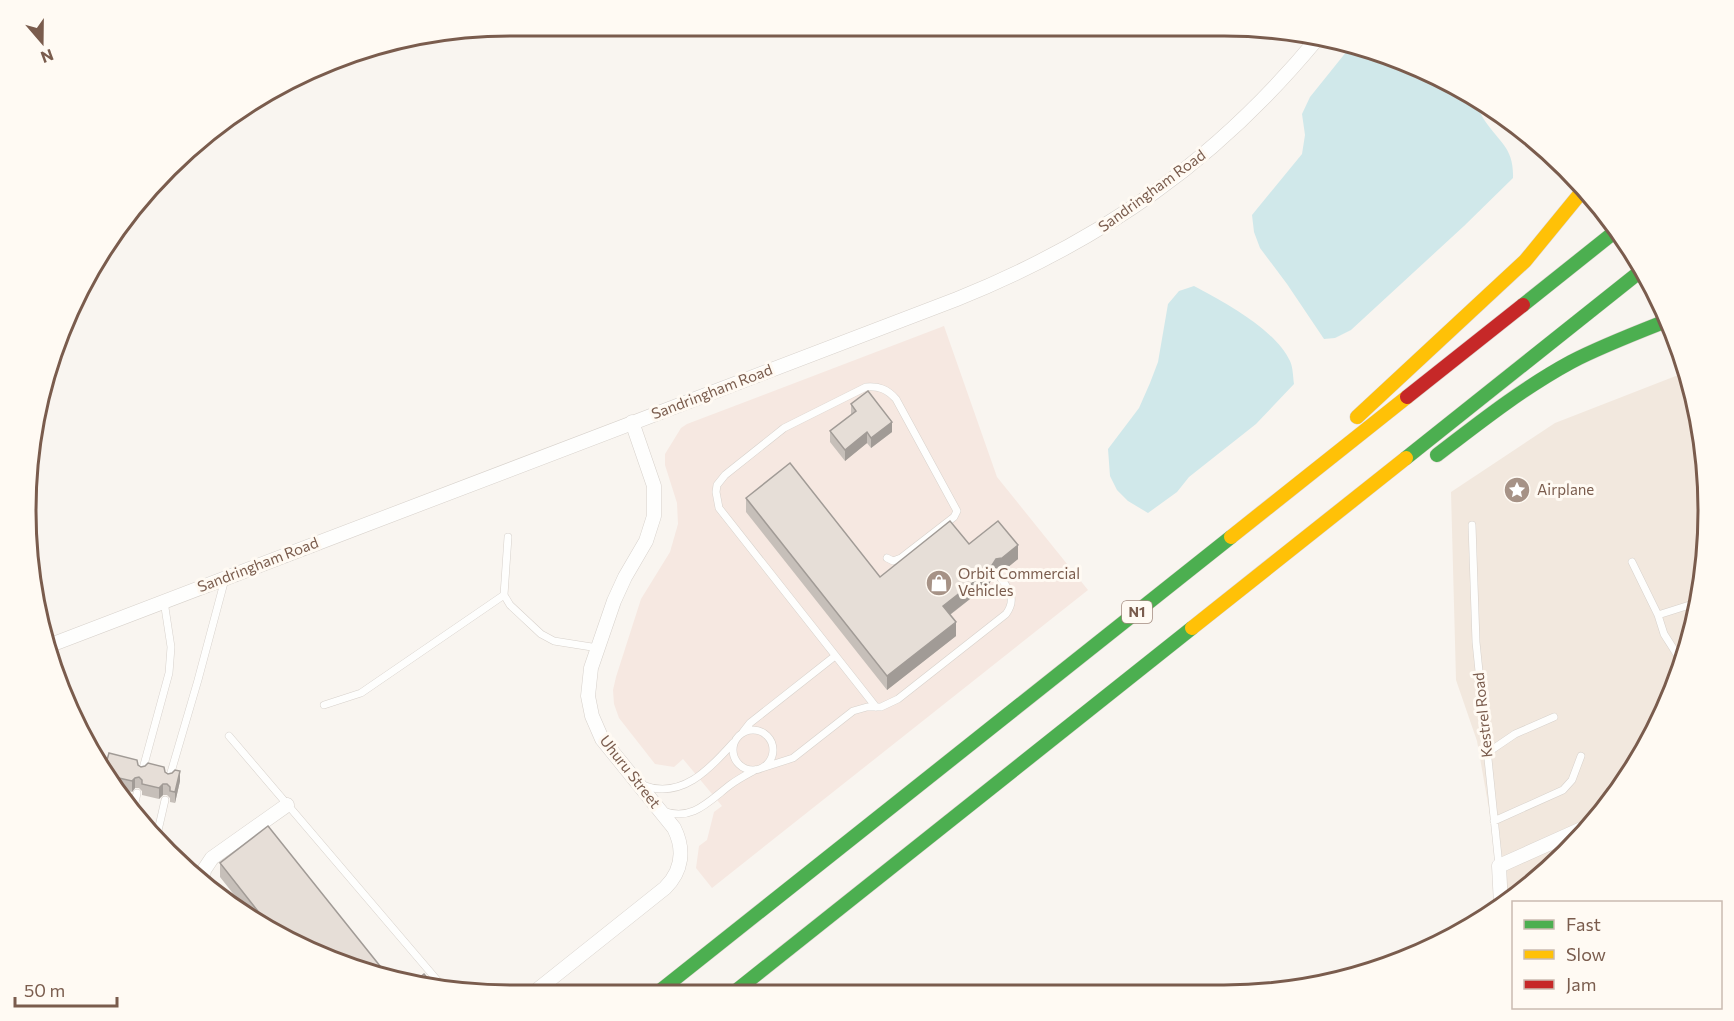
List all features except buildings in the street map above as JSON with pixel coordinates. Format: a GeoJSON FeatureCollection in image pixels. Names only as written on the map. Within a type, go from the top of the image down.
{"type":"FeatureCollection","features":[{"type":"Feature","properties":{"kind":"highway"},"geometry":{"type":"LineString","coordinates":[[1118,627],[1343,430],[1525,261],[1578,196]]}},
{"type":"Feature","properties":{"kind":"highway","name":"N1"},"geometry":{"type":"LineString","coordinates":[[667,985],[1610,236]]}},
{"type":"Feature","properties":{"kind":"highway"},"geometry":{"type":"LineString","coordinates":[[743,985],[1635,275]]}},
{"type":"Feature","properties":{"kind":"highway"},"geometry":{"type":"LineString","coordinates":[[1422,466],[1558,369],[1618,340],[1660,324]]}},
{"type":"Feature","properties":{"kind":"highway"},"geometry":{"type":"LineString","coordinates":[[1125,681],[1366,507]]}},
{"type":"Feature","properties":{"kind":"street","name":"Sandringham Road"},"geometry":{"type":"LineString","coordinates":[[55,642],[996,283],[1072,246],[1144,201],[1210,150],[1269,93],[1312,44]]}},
{"type":"Feature","properties":{"kind":"street","name":"Uhuru Street"},"geometry":{"type":"LineString","coordinates":[[543,985],[670,882],[680,860],[680,843],[674,828],[602,739],[592,716],[588,687],[591,668],[619,588],[646,541],[654,516],[654,486],[632,422]]}},
{"type":"Feature","properties":{"kind":"street"},"geometry":{"type":"LineString","coordinates":[[204,872],[212,858],[287,805]]}},
{"type":"Feature","properties":{"kind":"street"},"geometry":{"type":"LineString","coordinates":[[1499,866],[1571,833]]}},
{"type":"Feature","properties":{"kind":"street","name":"Kestrel Road"},"geometry":{"type":"LineString","coordinates":[[1499,866],[1501,895]]}},
{"type":"Feature","properties":{"kind":"lane"},"geometry":{"type":"LineString","coordinates":[[876,707],[719,508],[715,497],[717,485],[725,475],[784,428],[866,387],[886,390],[896,399],[957,511],[954,517],[901,558],[893,561],[887,558]]}},
{"type":"Feature","properties":{"kind":"lane","name":"Kestrel Road"},"geometry":{"type":"LineString","coordinates":[[1472,525],[1476,642],[1499,866]]}},
{"type":"Feature","properties":{"kind":"lane"},"geometry":{"type":"LineString","coordinates":[[508,537],[504,595],[510,605],[541,634],[554,641],[598,648]]}},
{"type":"Feature","properties":{"kind":"lane"},"geometry":{"type":"LineString","coordinates":[[1632,562],[1658,615],[1664,634],[1677,650]]}},
{"type":"Feature","properties":{"kind":"lane"},"geometry":{"type":"LineString","coordinates":[[658,808],[674,814],[694,812],[740,778],[758,769],[793,758],[853,711],[876,707],[898,699],[1006,614],[1011,604],[1012,594],[1000,577]]}},
{"type":"Feature","properties":{"kind":"lane"},"geometry":{"type":"LineString","coordinates":[[170,778],[226,578]]}},
{"type":"Feature","properties":{"kind":"lane"},"geometry":{"type":"LineString","coordinates":[[324,705],[361,693],[504,595]]}},
{"type":"Feature","properties":{"kind":"lane"},"geometry":{"type":"LineString","coordinates":[[142,772],[169,673],[171,647],[164,601]]}},
{"type":"Feature","properties":{"kind":"lane"},"geometry":{"type":"LineString","coordinates":[[1658,615],[1688,606]]}},
{"type":"Feature","properties":{"kind":"lane"},"geometry":{"type":"LineString","coordinates":[[639,784],[661,789],[682,787],[717,761],[750,723],[836,656]]}},
{"type":"Feature","properties":{"kind":"lane"},"geometry":{"type":"LineString","coordinates":[[1487,753],[1515,734],[1554,717]]}},
{"type":"Feature","properties":{"kind":"lane"},"geometry":{"type":"LineString","coordinates":[[734,743],[732,750],[737,762],[748,770],[758,769],[771,758],[773,751],[769,737],[756,730],[743,732]]}},
{"type":"Feature","properties":{"kind":"lane"},"geometry":{"type":"LineString","coordinates":[[229,736],[436,979]]}},
{"type":"Feature","properties":{"kind":"lane"},"geometry":{"type":"LineString","coordinates":[[1494,821],[1563,790],[1572,780],[1581,756]]}},
{"type":"Feature","properties":{"kind":"lane"},"geometry":{"type":"LineString","coordinates":[[135,801],[137,793]]}},
{"type":"Feature","properties":{"kind":"lane"},"geometry":{"type":"LineString","coordinates":[[159,828],[165,800]]}},
{"type":"Feature","properties":{"kind":"shaded area"},"geometry":{"type":"Polygon","coordinates":[[[944,326],[997,477],[1088,590],[712,888],[696,868],[699,846],[707,840],[714,812],[722,806],[683,759],[674,767],[655,764],[619,718],[614,704],[613,690],[616,677],[641,599],[670,552],[678,524],[677,503],[665,465],[665,454],[681,428],[687,424],[944,326]]]}},
{"type":"Feature","properties":{"kind":"shaded area"},"geometry":{"type":"Polygon","coordinates":[[[1678,375],[1689,418],[1697,479],[1697,542],[1694,572],[1689,603],[1673,663],[1662,692],[1634,748],[1600,799],[1580,823],[1536,867],[1501,895],[1499,866],[1477,741],[1456,680],[1451,492],[1555,423],[1678,375]]]}},
{"type":"Feature","properties":{"kind":"water"},"geometry":{"type":"Polygon","coordinates":[[[1346,52],[1376,61],[1433,85],[1480,112],[1505,146],[1513,168],[1513,178],[1351,330],[1335,338],[1324,339],[1260,248],[1254,232],[1252,215],[1302,154],[1305,135],[1302,114],[1310,97],[1346,52]]]}},
{"type":"Feature","properties":{"kind":"water"},"geometry":{"type":"Polygon","coordinates":[[[1194,286],[1248,318],[1273,338],[1290,361],[1294,384],[1256,424],[1189,477],[1177,492],[1148,513],[1128,501],[1117,490],[1110,476],[1108,449],[1139,408],[1150,383],[1158,362],[1168,304],[1179,291],[1194,286]]]}},
{"type":"Feature","properties":{"kind":"traffic: fast"},"geometry":{"type":"LineString","coordinates":[[1523,305],[1610,236]]}},
{"type":"Feature","properties":{"kind":"traffic: fast"},"geometry":{"type":"LineString","coordinates":[[1406,458],[1635,275]]}},
{"type":"Feature","properties":{"kind":"traffic: fast"},"geometry":{"type":"LineString","coordinates":[[1437,455],[1502,406],[1553,372],[1619,340],[1660,324]]}},
{"type":"Feature","properties":{"kind":"traffic: fast"},"geometry":{"type":"LineString","coordinates":[[667,985],[1231,537]]}},
{"type":"Feature","properties":{"kind":"traffic: fast"},"geometry":{"type":"LineString","coordinates":[[743,985],[1192,628]]}},
{"type":"Feature","properties":{"kind":"traffic: slow"},"geometry":{"type":"LineString","coordinates":[[1357,417],[1525,261],[1578,196]]}},
{"type":"Feature","properties":{"kind":"traffic: slow"},"geometry":{"type":"LineString","coordinates":[[1231,537],[1407,397]]}},
{"type":"Feature","properties":{"kind":"traffic: slow"},"geometry":{"type":"LineString","coordinates":[[1192,628],[1406,458]]}},
{"type":"Feature","properties":{"kind":"traffic: jam"},"geometry":{"type":"LineString","coordinates":[[1407,397],[1523,305]]}},
{"type":"Feature","properties":{"kind":"place","name":"Airplane"},"geometry":{"type":"Point","coordinates":[1517,490]}},
{"type":"Feature","properties":{"kind":"place","name":"Orbit Commercial Vehicles"},"geometry":{"type":"Point","coordinates":[939,583]}}]}
